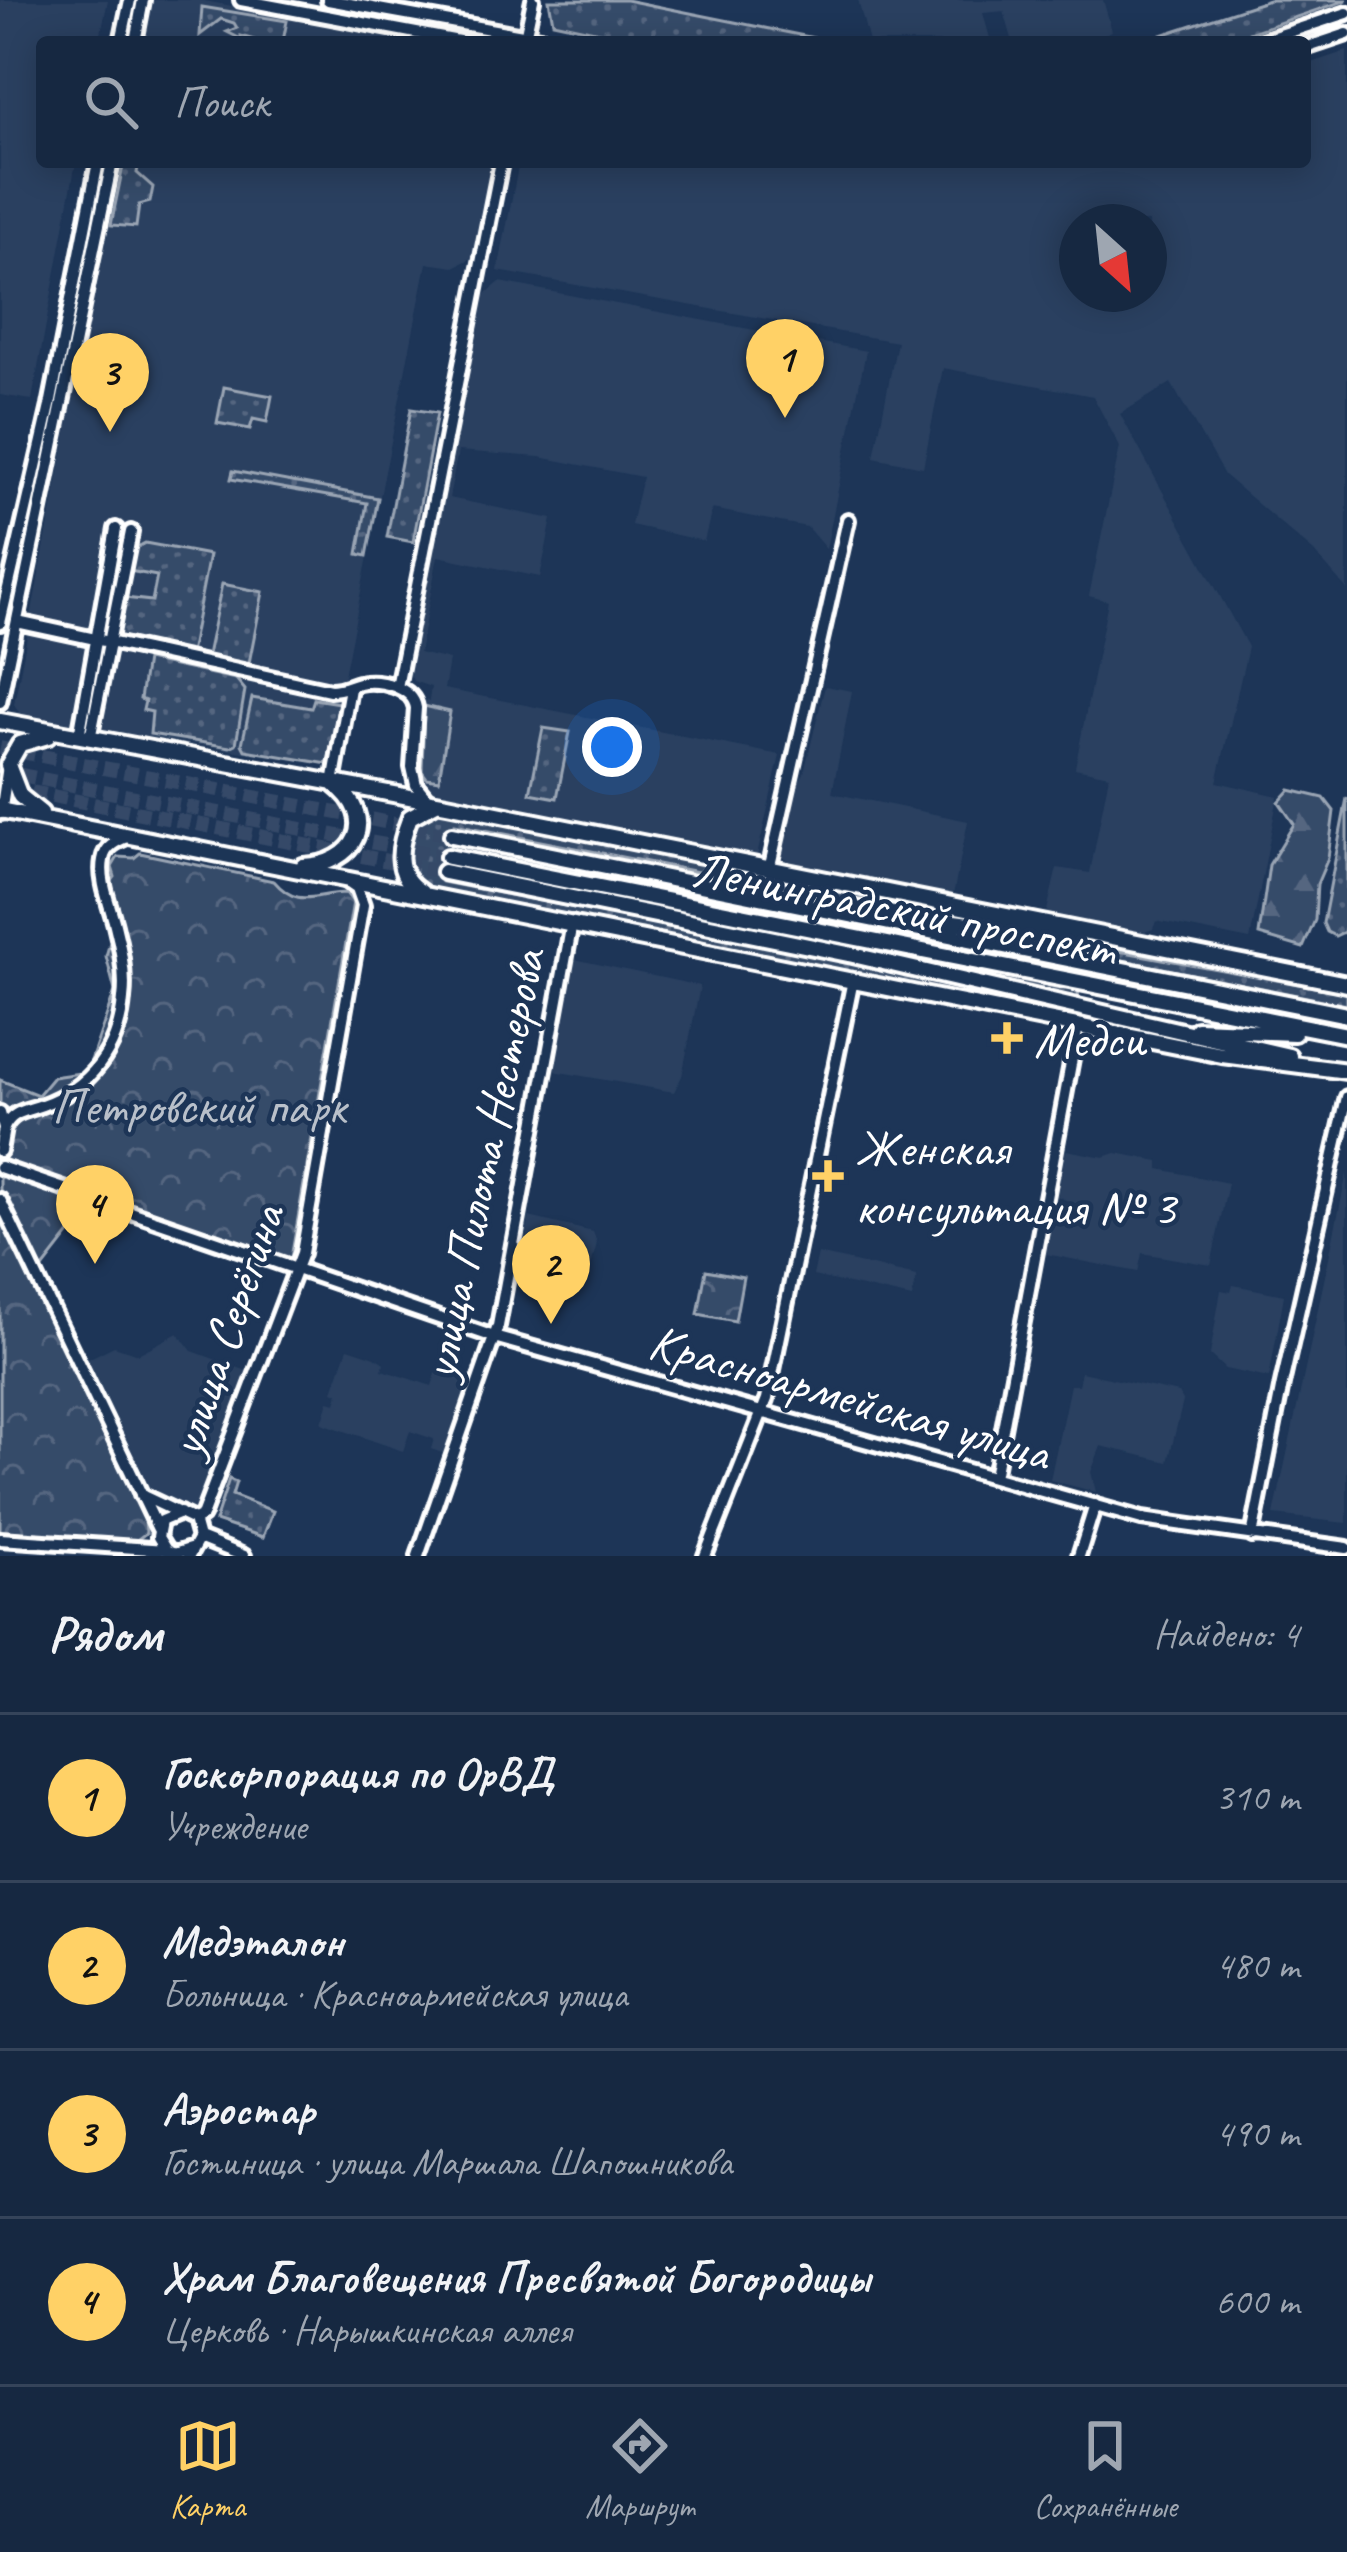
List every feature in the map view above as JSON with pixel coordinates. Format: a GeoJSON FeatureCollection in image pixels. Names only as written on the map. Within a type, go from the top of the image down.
{"type":"FeatureCollection","features":[{"type":"Feature","properties":{"kind":"main road"},"geometry":{"type":"LineString","coordinates":[[0,722],[447,804],[1347,984]]}},
{"type":"Feature","properties":{"kind":"main road"},"geometry":{"type":"LineString","coordinates":[[50,819],[20,796],[8,765],[20,744],[78,736]]}},
{"type":"Feature","properties":{"kind":"main road"},"geometry":{"type":"LineString","coordinates":[[279,866],[327,864],[350,849],[357,814],[350,798],[333,783]]}},
{"type":"Feature","properties":{"kind":"main road"},"geometry":{"type":"LineString","coordinates":[[430,896],[404,878],[400,858],[415,812],[436,803],[447,804]]}},
{"type":"Feature","properties":{"kind":"main road"},"geometry":{"type":"LineString","coordinates":[[0,812],[1222,1055],[1347,1070]]}},
{"type":"Feature","properties":{"kind":"main road","name":"Ленинградский проспект"},"geometry":{"type":"LineString","coordinates":[[452,836],[1347,1015]]}},
{"type":"Feature","properties":{"kind":"main road","name":"Ленинградский проспект"},"geometry":{"type":"LineString","coordinates":[[1174,1028],[446,865],[1347,1036]]}},
{"type":"Feature","properties":{"kind":"main road"},"geometry":{"type":"LineString","coordinates":[[747,896],[1155,947]]}},
{"type":"Feature","properties":{"kind":"main road"},"geometry":{"type":"LineString","coordinates":[[1174,1028],[1347,1036]]}},
{"type":"Feature","properties":{"kind":"main road"},"geometry":{"type":"LineString","coordinates":[[1174,1028],[1347,1070]]}},
{"type":"Feature","properties":{"kind":"street"},"geometry":{"type":"LineString","coordinates":[[241,0],[432,36]]}},
{"type":"Feature","properties":{"kind":"street"},"geometry":{"type":"LineString","coordinates":[[328,0],[510,36]]}},
{"type":"Feature","properties":{"kind":"street"},"geometry":{"type":"LineString","coordinates":[[526,36],[533,0]]}},
{"type":"Feature","properties":{"kind":"street"},"geometry":{"type":"LineString","coordinates":[[123,36],[136,3]]}},
{"type":"Feature","properties":{"kind":"street"},"geometry":{"type":"LineString","coordinates":[[135,36],[136,3]]}},
{"type":"Feature","properties":{"kind":"street"},"geometry":{"type":"LineString","coordinates":[[1276,36],[1347,13]]}},
{"type":"Feature","properties":{"kind":"street"},"geometry":{"type":"LineString","coordinates":[[1311,46],[1347,34]]}},
{"type":"Feature","properties":{"kind":"street"},"geometry":{"type":"LineString","coordinates":[[0,623],[50,406],[97,168]]}},
{"type":"Feature","properties":{"kind":"street"},"geometry":{"type":"LineString","coordinates":[[0,702],[111,168]]}},
{"type":"Feature","properties":{"kind":"street"},"geometry":{"type":"LineString","coordinates":[[397,687],[500,168]]}},
{"type":"Feature","properties":{"kind":"street"},"geometry":{"type":"LineString","coordinates":[[770,870],[848,520]]}},
{"type":"Feature","properties":{"kind":"street"},"geometry":{"type":"LineString","coordinates":[[102,641],[116,530]]}},
{"type":"Feature","properties":{"kind":"street"},"geometry":{"type":"LineString","coordinates":[[78,736],[131,532]]}},
{"type":"Feature","properties":{"kind":"street"},"geometry":{"type":"LineString","coordinates":[[17,622],[330,690],[365,683],[397,687],[414,698],[412,774],[429,801]]}},
{"type":"Feature","properties":{"kind":"street"},"geometry":{"type":"LineString","coordinates":[[333,783],[350,688]]}},
{"type":"Feature","properties":{"kind":"street"},"geometry":{"type":"LineString","coordinates":[[0,812],[8,765]]}},
{"type":"Feature","properties":{"kind":"street"},"geometry":{"type":"LineString","coordinates":[[4,1128],[14,1114],[83,1084],[112,1043],[124,994],[103,858],[116,841],[130,835]]}},
{"type":"Feature","properties":{"kind":"street","name":"улица Серёгина"},"geometry":{"type":"LineString","coordinates":[[189,1516],[202,1516],[297,1270],[363,905],[357,888],[346,881]]}},
{"type":"Feature","properties":{"kind":"street","name":"улица Пилота Нестерова"},"geometry":{"type":"LineString","coordinates":[[418,1556],[494,1337],[572,923]]}},
{"type":"Feature","properties":{"kind":"street"},"geometry":{"type":"LineString","coordinates":[[705,1556],[762,1411],[853,980]]}},
{"type":"Feature","properties":{"kind":"street"},"geometry":{"type":"LineString","coordinates":[[994,1477],[1078,1026]]}},
{"type":"Feature","properties":{"kind":"street"},"geometry":{"type":"LineString","coordinates":[[1252,1536],[1347,1097]]}},
{"type":"Feature","properties":{"kind":"street"},"geometry":{"type":"LineString","coordinates":[[0,1113],[4,1128],[0,1151]]}},
{"type":"Feature","properties":{"kind":"street","name":"Красноармейская улица"},"geometry":{"type":"LineString","coordinates":[[0,1167],[494,1337],[1155,1522],[1347,1548]]}},
{"type":"Feature","properties":{"kind":"street"},"geometry":{"type":"LineString","coordinates":[[0,1200],[168,1553]]}},
{"type":"Feature","properties":{"kind":"street"},"geometry":{"type":"LineString","coordinates":[[138,1494],[189,1516]]}},
{"type":"Feature","properties":{"kind":"street"},"geometry":{"type":"LineString","coordinates":[[1079,1556],[1095,1505]]}},
{"type":"Feature","properties":{"kind":"street"},"geometry":{"type":"LineString","coordinates":[[129,1546],[158,1530],[167,1516],[189,1516]]}},
{"type":"Feature","properties":{"kind":"street"},"geometry":{"type":"LineString","coordinates":[[189,1516],[193,1548]]}},
{"type":"Feature","properties":{"kind":"street"},"geometry":{"type":"LineString","coordinates":[[0,1539],[129,1546],[179,1554],[193,1548],[244,1556]]}},
{"type":"Feature","properties":{"kind":"shaded area"},"geometry":{"type":"Polygon","coordinates":[[[0,0],[108,0],[100,36],[36,36],[36,168],[75,168],[32,400],[0,395],[0,0]]]}},
{"type":"Feature","properties":{"kind":"shaded area"},"geometry":{"type":"Polygon","coordinates":[[[153,0],[198,0],[401,36],[144,36],[153,0]]]}},
{"type":"Feature","properties":{"kind":"shaded area"},"geometry":{"type":"Polygon","coordinates":[[[858,0],[1103,0],[1112,31],[1100,36],[1011,36],[1004,11],[983,13],[989,36],[867,36],[858,0]]]}},
{"type":"Feature","properties":{"kind":"shaded area"},"geometry":{"type":"Polygon","coordinates":[[[1347,51],[1347,590],[1314,552],[1224,475],[1171,383],[1120,414],[1248,647],[1217,782],[1278,796],[1250,940],[1156,921],[1153,929],[1144,932],[1046,915],[1057,868],[1090,873],[1109,775],[1075,768],[1108,601],[1089,596],[1120,447],[1093,396],[943,368],[923,467],[874,457],[897,342],[498,271],[518,168],[1311,168],[1311,63],[1347,51]]]}},
{"type":"Feature","properties":{"kind":"shaded area"},"geometry":{"type":"Polygon","coordinates":[[[118,168],[493,168],[472,258],[454,267],[427,263],[326,765],[22,717],[14,704],[118,168]]]}},
{"type":"Feature","properties":{"kind":"shaded area"},"geometry":{"type":"Polygon","coordinates":[[[500,282],[866,351],[826,549],[807,527],[712,509],[704,541],[631,525],[642,477],[540,457],[458,451],[449,498],[552,519],[540,577],[438,556],[419,653],[449,660],[444,689],[780,755],[757,856],[434,790],[419,778],[423,700],[429,701],[431,687],[413,681],[410,673],[481,298],[500,282]]]}},
{"type":"Feature","properties":{"kind":"shaded area"},"geometry":{"type":"Polygon","coordinates":[[[825,686],[852,691],[832,793],[968,821],[953,895],[791,863],[783,857],[793,792],[804,773],[825,686]]]}},
{"type":"Feature","properties":{"kind":"shaded area"},"geometry":{"type":"Polygon","coordinates":[[[574,959],[700,986],[682,1076],[674,1092],[554,1071],[574,959]]]}},
{"type":"Feature","properties":{"kind":"shaded area"},"geometry":{"type":"Polygon","coordinates":[[[1066,1150],[1159,1161],[1159,1169],[1228,1183],[1211,1265],[1142,1253],[1138,1272],[1046,1254],[1052,1223],[1077,1226],[1080,1206],[1057,1196],[1066,1150]]]}},
{"type":"Feature","properties":{"kind":"shaded area"},"geometry":{"type":"Polygon","coordinates":[[[1347,1173],[1347,1523],[1274,1515],[1347,1173]]]}},
{"type":"Feature","properties":{"kind":"shaded area"},"geometry":{"type":"Polygon","coordinates":[[[529,1217],[593,1232],[597,1243],[590,1270],[523,1253],[529,1217]]]}},
{"type":"Feature","properties":{"kind":"shaded area"},"geometry":{"type":"Polygon","coordinates":[[[818,1254],[917,1276],[912,1298],[813,1276],[818,1254]]]}},
{"type":"Feature","properties":{"kind":"shaded area"},"geometry":{"type":"Polygon","coordinates":[[[1233,1285],[1284,1295],[1269,1378],[1225,1369],[1210,1355],[1221,1290],[1231,1292],[1233,1285]]]}},
{"type":"Feature","properties":{"kind":"shaded area"},"geometry":{"type":"Polygon","coordinates":[[[178,1333],[192,1351],[247,1371],[195,1509],[152,1492],[88,1359],[114,1346],[138,1354],[178,1333]]]}},
{"type":"Feature","properties":{"kind":"shaded area"},"geometry":{"type":"Polygon","coordinates":[[[348,1348],[375,1357],[384,1363],[382,1370],[432,1386],[439,1365],[471,1375],[445,1454],[431,1449],[434,1439],[410,1431],[403,1451],[322,1423],[329,1401],[336,1403],[339,1394],[333,1391],[348,1348]]]}},
{"type":"Feature","properties":{"kind":"shaded area"},"geometry":{"type":"Polygon","coordinates":[[[1081,1372],[1178,1393],[1183,1401],[1168,1462],[1101,1446],[1091,1472],[1096,1492],[1050,1480],[1070,1385],[1078,1385],[1081,1372]]]}},
{"type":"Feature","properties":{"kind":"green space"},"geometry":{"type":"Polygon","coordinates":[[[549,0],[626,0],[804,36],[618,36],[553,22],[549,0]]]}},
{"type":"Feature","properties":{"kind":"green space"},"geometry":{"type":"Polygon","coordinates":[[[1269,0],[1347,0],[1240,36],[1158,36],[1269,0]]]}},
{"type":"Feature","properties":{"kind":"green space"},"geometry":{"type":"Polygon","coordinates":[[[202,7],[287,21],[284,36],[235,36],[227,32],[237,28],[234,23],[221,19],[200,35],[202,7]]]}},
{"type":"Feature","properties":{"kind":"green space"},"geometry":{"type":"Polygon","coordinates":[[[123,168],[138,168],[137,173],[153,187],[150,202],[139,205],[136,227],[111,225],[123,168]]]}},
{"type":"Feature","properties":{"kind":"green space"},"geometry":{"type":"Polygon","coordinates":[[[224,387],[272,396],[267,422],[253,419],[250,429],[217,423],[224,387]]]}},
{"type":"Feature","properties":{"kind":"green space"},"geometry":{"type":"Polygon","coordinates":[[[411,409],[437,413],[413,542],[387,537],[411,409]]]}},
{"type":"Feature","properties":{"kind":"green space"},"geometry":{"type":"Polygon","coordinates":[[[233,471],[378,498],[367,556],[358,554],[367,503],[231,479],[233,471]]]}},
{"type":"Feature","properties":{"kind":"green space"},"geometry":{"type":"Polygon","coordinates":[[[145,543],[209,555],[190,654],[117,638],[124,598],[152,601],[157,576],[129,571],[134,549],[145,543]]]}},
{"type":"Feature","properties":{"kind":"green space"},"geometry":{"type":"Polygon","coordinates":[[[222,584],[263,592],[248,668],[206,660],[222,584]]]}},
{"type":"Feature","properties":{"kind":"green space"},"geometry":{"type":"Polygon","coordinates":[[[146,660],[236,679],[245,690],[236,744],[230,747],[150,734],[152,712],[143,710],[145,701],[140,699],[146,660]]]}},
{"type":"Feature","properties":{"kind":"green space"},"geometry":{"type":"Polygon","coordinates":[[[252,698],[311,708],[314,699],[339,703],[328,764],[245,750],[242,744],[252,698]]]}},
{"type":"Feature","properties":{"kind":"green space"},"geometry":{"type":"Polygon","coordinates":[[[424,706],[450,712],[439,780],[427,778],[422,771],[424,706]]]}},
{"type":"Feature","properties":{"kind":"green space"},"geometry":{"type":"Polygon","coordinates":[[[543,728],[570,732],[557,798],[530,793],[543,728]]]}},
{"type":"Feature","properties":{"kind":"green space"},"geometry":{"type":"Polygon","coordinates":[[[1290,790],[1324,798],[1334,811],[1328,858],[1317,884],[1315,920],[1303,948],[1259,935],[1269,865],[1294,824],[1279,802],[1290,790]]]}},
{"type":"Feature","properties":{"kind":"green space"},"geometry":{"type":"Polygon","coordinates":[[[1347,798],[1347,922],[1344,932],[1335,936],[1323,923],[1347,798]]]}},
{"type":"Feature","properties":{"kind":"green space"},"geometry":{"type":"Polygon","coordinates":[[[435,809],[1018,927],[875,907],[455,824],[443,882],[921,976],[1220,1046],[427,887],[411,875],[407,850],[414,820],[435,809]]]}},
{"type":"Feature","properties":{"kind":"green space","name":"Петровский парк"},"geometry":{"type":"Polygon","coordinates":[[[140,853],[274,881],[300,898],[346,893],[353,902],[290,1264],[99,1196],[33,1281],[145,1520],[146,1533],[134,1542],[120,1543],[0,1534],[0,1080],[38,1095],[53,1077],[87,1072],[115,991],[106,956],[119,911],[112,867],[118,857],[134,858],[140,853]]]}},
{"type":"Feature","properties":{"kind":"green space"},"geometry":{"type":"Polygon","coordinates":[[[933,922],[1347,993],[1347,1005],[933,922]]]}},
{"type":"Feature","properties":{"kind":"green space"},"geometry":{"type":"Polygon","coordinates":[[[741,924],[1080,987],[1077,1000],[741,924]]]}},
{"type":"Feature","properties":{"kind":"green space"},"geometry":{"type":"Polygon","coordinates":[[[706,1270],[743,1277],[735,1321],[698,1314],[706,1270]]]}},
{"type":"Feature","properties":{"kind":"green space"},"geometry":{"type":"Polygon","coordinates":[[[229,1479],[236,1482],[232,1495],[273,1511],[263,1537],[215,1521],[229,1479]]]}},
{"type":"Feature","properties":{"kind":"tunnel"},"geometry":{"type":"LineString","coordinates":[[0,748],[452,835]]}},
{"type":"Feature","properties":{"kind":"tunnel"},"geometry":{"type":"LineString","coordinates":[[0,771],[448,857]]}},
{"type":"Feature","properties":{"kind":"tunnel"},"geometry":{"type":"LineString","coordinates":[[11,788],[444,872]]}},
{"type":"Feature","properties":{"kind":"place","name":"Госкорпорация по ОрВД"},"geometry":{"type":"Point","coordinates":[785,418]}},
{"type":"Feature","properties":{"kind":"place","name":"Аэростар"},"geometry":{"type":"Point","coordinates":[110,432]}},
{"type":"Feature","properties":{"kind":"place","name":"Медси"},"geometry":{"type":"Point","coordinates":[1007,1038]}},
{"type":"Feature","properties":{"kind":"place","name":"Женская консультация № 3"},"geometry":{"type":"Point","coordinates":[828,1176]}},
{"type":"Feature","properties":{"kind":"place","name":"Храм Благовещения Пресвятой Богородицы"},"geometry":{"type":"Point","coordinates":[95,1264]}},
{"type":"Feature","properties":{"kind":"place","name":"Медэталон"},"geometry":{"type":"Point","coordinates":[551,1324]}}]}
